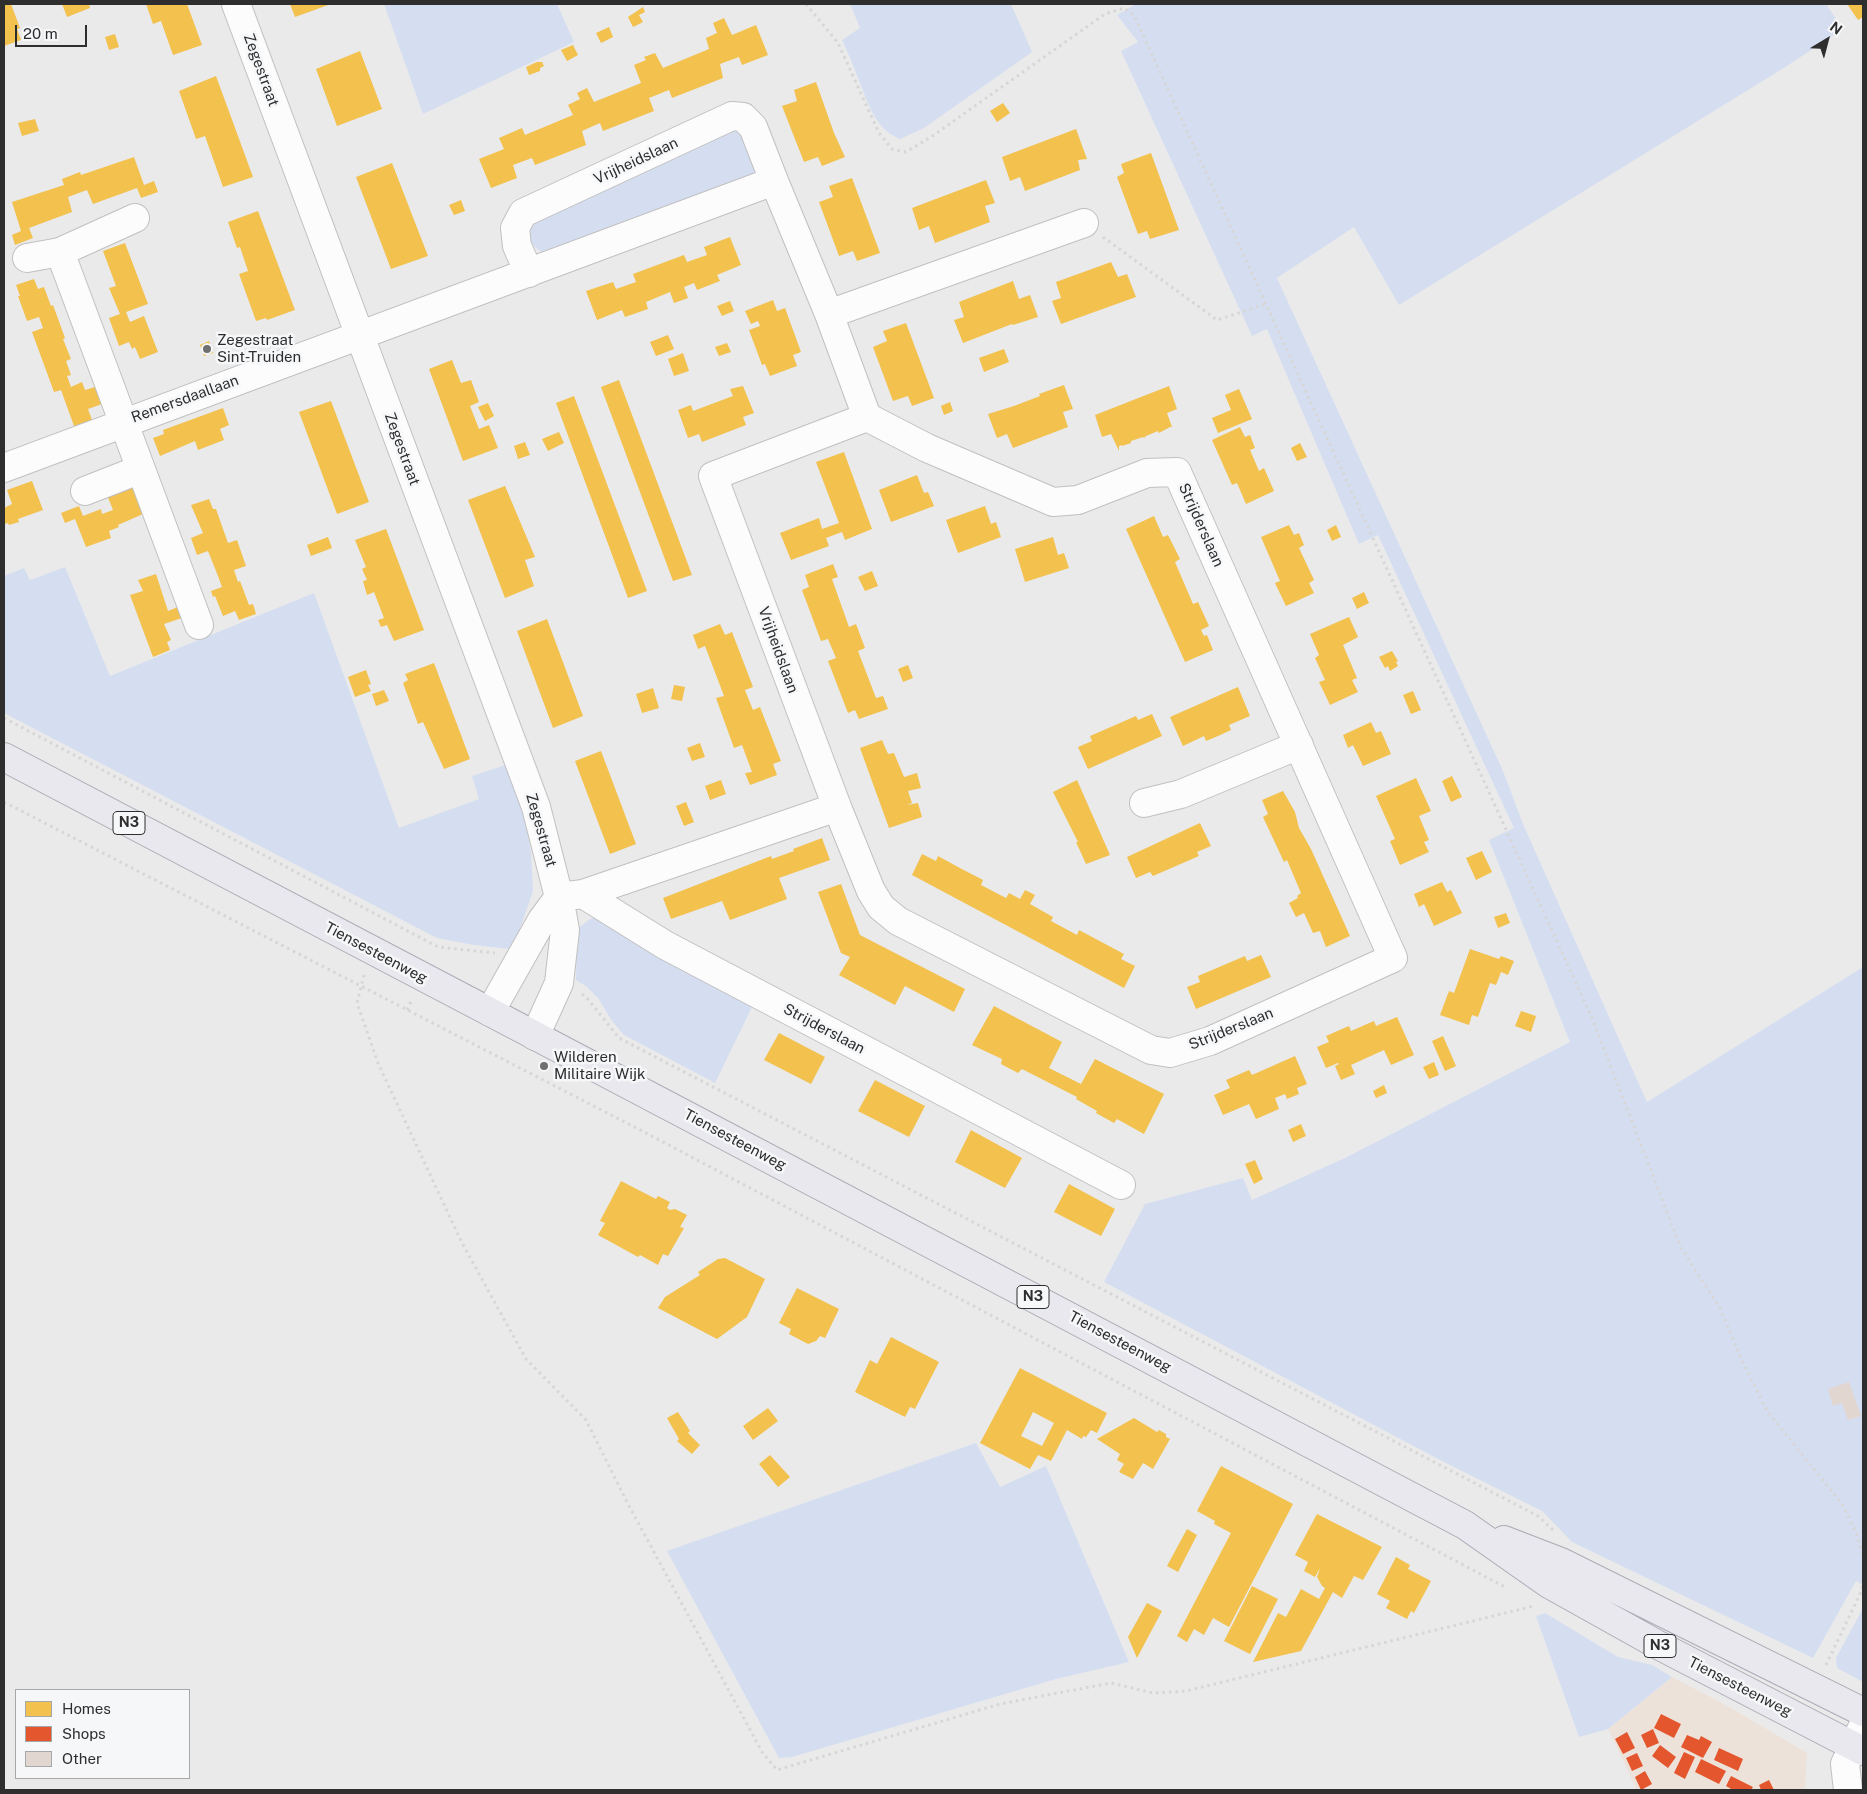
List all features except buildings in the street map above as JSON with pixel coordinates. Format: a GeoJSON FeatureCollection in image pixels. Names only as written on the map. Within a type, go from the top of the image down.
{"type":"FeatureCollection","features":[{"type":"Feature","properties":{"kind":"main road","name":"Tiensesteenweg"},"geometry":{"type":"LineString","coordinates":[[4,757],[909,1231],[1464,1525],[1549,1584],[1660,1646],[1860,1741]]}},
{"type":"Feature","properties":{"kind":"main road","name":"Tiensesteenweg"},"geometry":{"type":"LineString","coordinates":[[1464,1525],[1561,1562],[1863,1712]]}},
{"type":"Feature","properties":{"kind":"street","name":"Zegestraat"},"geometry":{"type":"LineString","coordinates":[[236,4],[571,896],[559,982],[535,1036]]}},
{"type":"Feature","properties":{"kind":"street","name":"Vrijheidslaan"},"geometry":{"type":"LineString","coordinates":[[529,273],[517,246],[515,228],[523,213],[732,116],[744,117],[753,126],[829,314],[867,417],[713,476],[837,807]]}},
{"type":"Feature","properties":{"kind":"street"},"geometry":{"type":"LineString","coordinates":[[360,335],[774,181]]}},
{"type":"Feature","properties":{"kind":"street"},"geometry":{"type":"LineString","coordinates":[[28,258],[60,252],[135,218]]}},
{"type":"Feature","properties":{"kind":"street"},"geometry":{"type":"LineString","coordinates":[[829,314],[1084,223]]}},
{"type":"Feature","properties":{"kind":"street","name":"Remersdaallaan"},"geometry":{"type":"LineString","coordinates":[[60,252],[200,624]]}},
{"type":"Feature","properties":{"kind":"street","name":"Remersdaallaan"},"geometry":{"type":"LineString","coordinates":[[4,466],[360,335]]}},
{"type":"Feature","properties":{"kind":"street","name":"Strijderslaan"},"geometry":{"type":"LineString","coordinates":[[837,807],[871,890],[881,907],[898,921],[1151,1050],[1170,1053],[1210,1041],[1393,958],[1177,472],[1147,473],[1078,500],[1053,502],[935,452],[867,417]]}},
{"type":"Feature","properties":{"kind":"street"},"geometry":{"type":"LineString","coordinates":[[85,491],[141,469]]}},
{"type":"Feature","properties":{"kind":"street"},"geometry":{"type":"LineString","coordinates":[[1144,803],[1181,794],[1298,745]]}},
{"type":"Feature","properties":{"kind":"street"},"geometry":{"type":"LineString","coordinates":[[490,1012],[542,920],[571,896],[837,807]]}},
{"type":"Feature","properties":{"kind":"street","name":"Strijderslaan"},"geometry":{"type":"LineString","coordinates":[[571,896],[1121,1185]]}},
{"type":"Feature","properties":{"kind":"street"},"geometry":{"type":"LineString","coordinates":[[1848,1790],[1845,1764],[1860,1741]]}},
{"type":"Feature","properties":{"kind":"path"},"geometry":{"type":"LineString","coordinates":[[806,4],[838,43],[879,133],[892,149],[906,152],[931,137],[1105,14],[1124,8],[1134,15],[1592,1018],[1681,1248],[1720,1308],[1743,1363],[1767,1411],[1842,1504],[1857,1536],[1863,1556]]}},
{"type":"Feature","properties":{"kind":"path"},"geometry":{"type":"LineString","coordinates":[[1084,223],[1217,320],[1266,304]]}},
{"type":"Feature","properties":{"kind":"path"},"geometry":{"type":"LineString","coordinates":[[4,718],[438,947],[489,952],[518,962]]}},
{"type":"Feature","properties":{"kind":"path"},"geometry":{"type":"LineString","coordinates":[[4,802],[964,1300],[1513,1591]]}},
{"type":"Feature","properties":{"kind":"path"},"geometry":{"type":"LineString","coordinates":[[559,982],[575,989],[587,998],[618,1038],[1538,1516],[1558,1535]]}},
{"type":"Feature","properties":{"kind":"path"},"geometry":{"type":"LineString","coordinates":[[360,986],[357,1003],[378,1063],[462,1243],[526,1359],[586,1420],[627,1502],[762,1752],[777,1770],[1000,1704],[1112,1683],[1153,1693],[1186,1691],[1539,1605],[1530,1600]]}},
{"type":"Feature","properties":{"kind":"path"},"geometry":{"type":"LineString","coordinates":[[1823,1670],[1862,1590],[1863,1576]]}},
{"type":"Feature","properties":{"kind":"shaded area"},"geometry":{"type":"Polygon","coordinates":[[[384,4],[557,4],[574,42],[423,114],[384,4]]]}},
{"type":"Feature","properties":{"kind":"shaded area"},"geometry":{"type":"Polygon","coordinates":[[[850,4],[1011,4],[1032,52],[924,128],[900,139],[883,128],[877,120],[867,101],[842,40],[860,28],[850,4]]]}},
{"type":"Feature","properties":{"kind":"shaded area"},"geometry":{"type":"Polygon","coordinates":[[[1136,4],[1826,4],[1843,29],[1787,66],[1399,305],[1354,227],[1277,278],[1503,771],[1523,824],[1647,1102],[1863,967],[1863,1585],[1856,1581],[1813,1658],[1572,1542],[1542,1511],[1438,1459],[1104,1282],[1145,1204],[1243,1178],[1252,1200],[1347,1157],[1570,1042],[1489,840],[1514,828],[1378,535],[1359,544],[1267,329],[1252,336],[1121,51],[1138,42],[1117,15],[1136,4]]]}},
{"type":"Feature","properties":{"kind":"shaded area"},"geometry":{"type":"Polygon","coordinates":[[[722,128],[741,128],[758,167],[751,177],[545,253],[532,243],[529,235],[532,225],[536,220],[722,128]]]}},
{"type":"Feature","properties":{"kind":"shaded area"},"geometry":{"type":"Polygon","coordinates":[[[65,567],[110,676],[314,593],[399,828],[479,799],[472,776],[505,765],[525,815],[531,853],[533,891],[515,943],[509,949],[437,938],[4,713],[4,576],[24,568],[30,580],[65,567]]]}},
{"type":"Feature","properties":{"kind":"shaded area"},"geometry":{"type":"Polygon","coordinates":[[[598,917],[754,1003],[715,1083],[624,1035],[612,1021],[598,998],[587,987],[576,980],[577,929],[590,919],[598,917]]]}},
{"type":"Feature","properties":{"kind":"shaded area"},"geometry":{"type":"Polygon","coordinates":[[[976,1443],[1000,1487],[1046,1466],[1129,1662],[1056,1679],[792,1757],[779,1758],[667,1551],[976,1443]]]}},
{"type":"Feature","properties":{"kind":"shaded area"},"geometry":{"type":"Polygon","coordinates":[[[1863,1608],[1863,1682],[1837,1668],[1836,1658],[1863,1608]]]}},
{"type":"Feature","properties":{"kind":"shaded area"},"geometry":{"type":"Polygon","coordinates":[[[1545,1613],[1618,1657],[1652,1665],[1672,1677],[1608,1729],[1579,1737],[1536,1616],[1545,1613]]]}},
{"type":"Feature","properties":{"kind":"shaded area"},"geometry":{"type":"Polygon","coordinates":[[[1672,1677],[1724,1704],[1807,1753],[1805,1790],[1637,1790],[1608,1729],[1672,1677]]]}},
{"type":"Feature","properties":{"kind":"place","name":"Zegestraat Sint-Truiden"},"geometry":{"type":"Point","coordinates":[207,349]}},
{"type":"Feature","properties":{"kind":"place","name":"Wilderen Militaire Wijk"},"geometry":{"type":"Point","coordinates":[544,1066]}}]}
